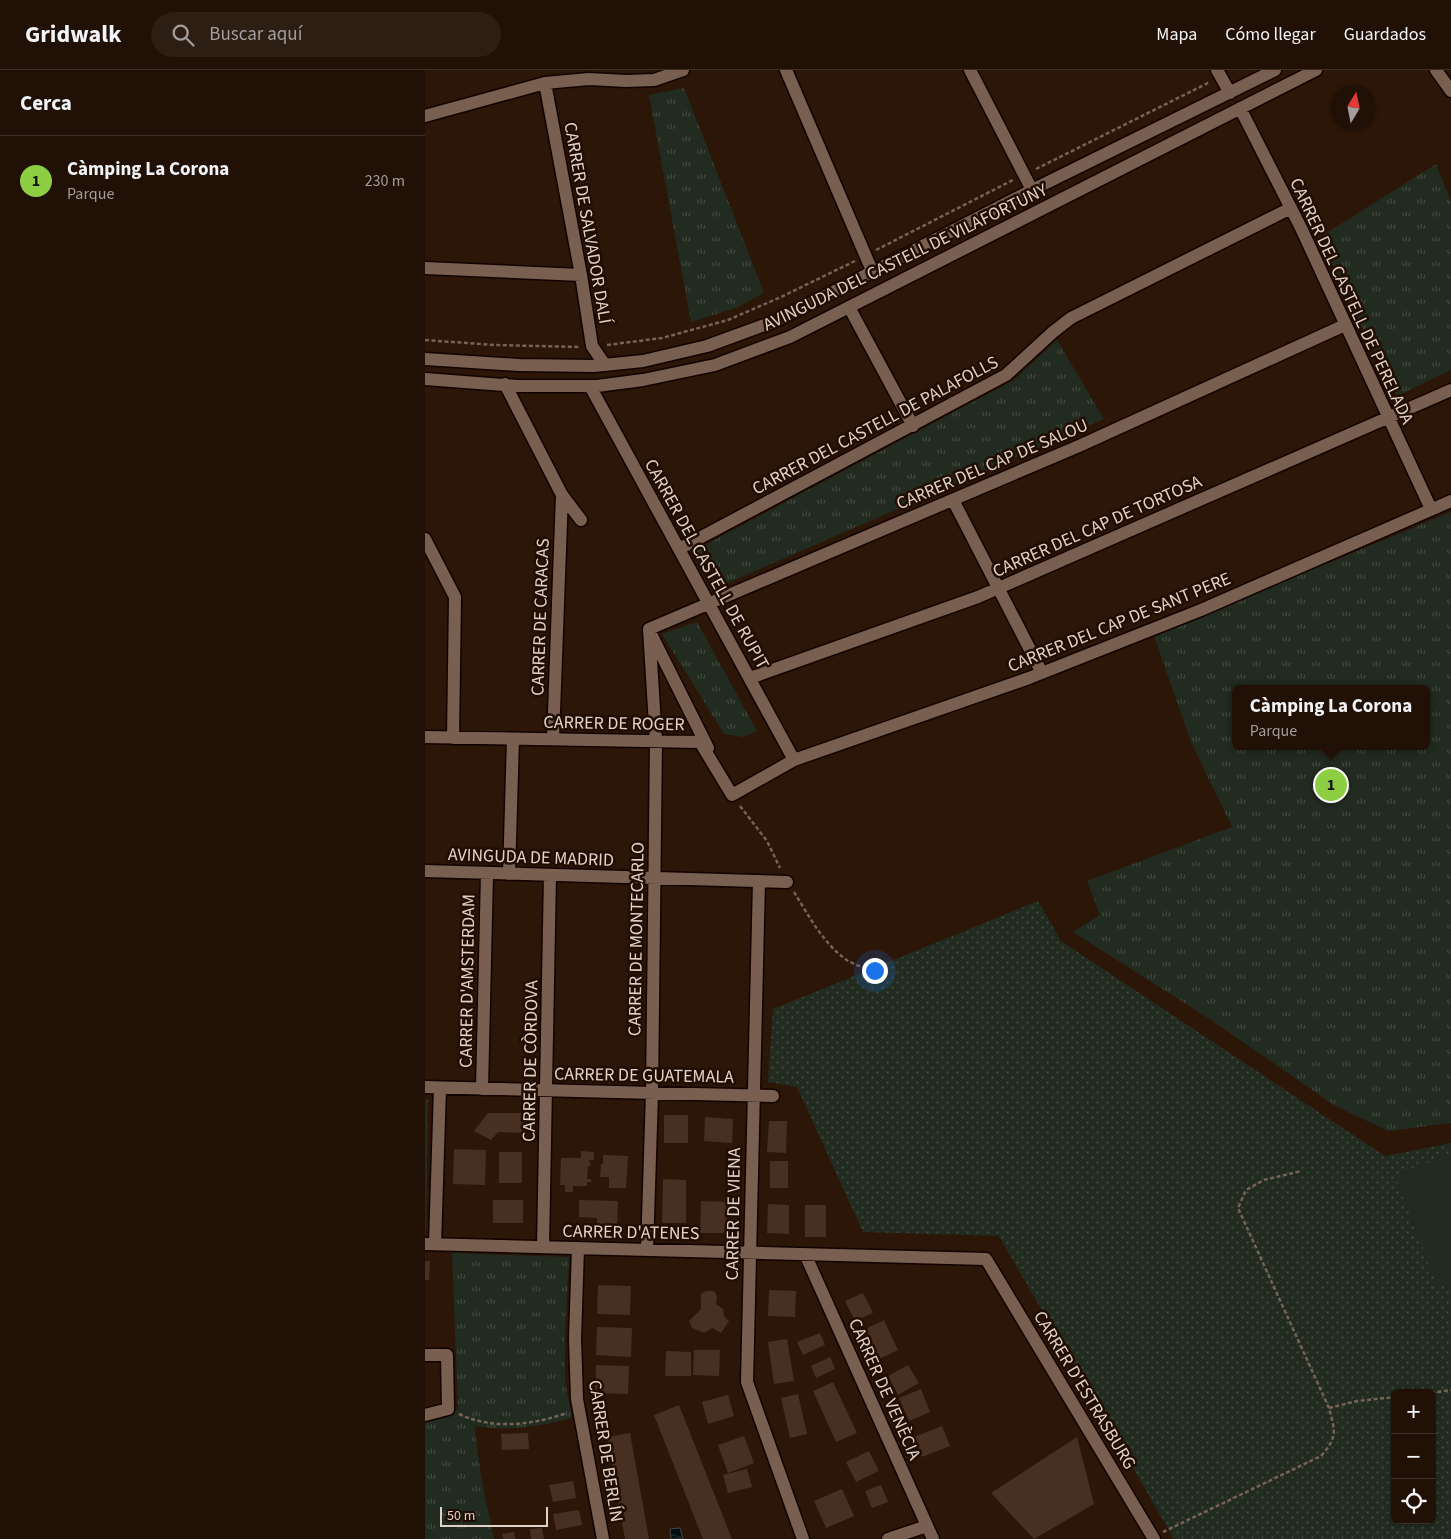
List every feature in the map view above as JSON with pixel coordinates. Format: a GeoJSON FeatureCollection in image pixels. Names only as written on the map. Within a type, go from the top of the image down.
{"type":"FeatureCollection","features":[{"type":"Feature","properties":{"kind":"street"},"geometry":{"type":"LineString","coordinates":[[425,116],[545,84],[589,79],[655,80],[683,70]]}},
{"type":"Feature","properties":{"kind":"street"},"geometry":{"type":"LineString","coordinates":[[786,70],[873,273]]}},
{"type":"Feature","properties":{"kind":"street"},"geometry":{"type":"LineString","coordinates":[[970,70],[1032,190]]}},
{"type":"Feature","properties":{"kind":"street","name":"AVINGUDA DEL CASTELL DE VILAFORTUNY"},"geometry":{"type":"LineString","coordinates":[[425,359],[519,365],[605,365],[643,361],[707,346],[778,320],[1032,190],[1275,70]]}},
{"type":"Feature","properties":{"kind":"street","name":"AVINGUDA DEL CASTELL DE VILAFORTUNY"},"geometry":{"type":"LineString","coordinates":[[425,379],[505,384],[590,386],[643,380],[715,365],[790,337],[1316,70]]}},
{"type":"Feature","properties":{"kind":"street"},"geometry":{"type":"LineString","coordinates":[[1436,70],[1451,91]]}},
{"type":"Feature","properties":{"kind":"street"},"geometry":{"type":"LineString","coordinates":[[1445,70],[1451,86]]}},
{"type":"Feature","properties":{"kind":"street"},"geometry":{"type":"LineString","coordinates":[[1219,73],[1230,93]]}},
{"type":"Feature","properties":{"kind":"street","name":"CARRER DE SALVADOR DALÍ"},"geometry":{"type":"LineString","coordinates":[[545,84],[581,275],[591,346],[605,365]]}},
{"type":"Feature","properties":{"kind":"street","name":"CARRER DEL CASTELL DE PERELADA"},"geometry":{"type":"LineString","coordinates":[[1240,108],[1291,208],[1431,508]]}},
{"type":"Feature","properties":{"kind":"street","name":"CARRER DEL CASTELL DE PALAFOLLS"},"geometry":{"type":"LineString","coordinates":[[679,549],[1007,375],[1053,332],[1071,318],[1291,208]]}},
{"type":"Feature","properties":{"kind":"street"},"geometry":{"type":"LineString","coordinates":[[425,268],[581,275]]}},
{"type":"Feature","properties":{"kind":"street"},"geometry":{"type":"LineString","coordinates":[[849,307],[913,426]]}},
{"type":"Feature","properties":{"kind":"street","name":"CARRER DEL CAP DE SALOU"},"geometry":{"type":"LineString","coordinates":[[649,630],[1079,446],[1345,325]]}},
{"type":"Feature","properties":{"kind":"street"},"geometry":{"type":"LineString","coordinates":[[505,384],[562,495],[581,520]]}},
{"type":"Feature","properties":{"kind":"street","name":"CARRER DEL CASTELL DE RUPIT"},"geometry":{"type":"LineString","coordinates":[[590,386],[794,760]]}},
{"type":"Feature","properties":{"kind":"street","name":"CARRER DEL CAP DE TORTOSA"},"geometry":{"type":"LineString","coordinates":[[750,678],[978,597],[1451,390]]}},
{"type":"Feature","properties":{"kind":"street","name":"CARRER DE CARACAS"},"geometry":{"type":"LineString","coordinates":[[553,740],[562,495]]}},
{"type":"Feature","properties":{"kind":"street"},"geometry":{"type":"LineString","coordinates":[[953,500],[1042,673]]}},
{"type":"Feature","properties":{"kind":"street","name":"CARRER DEL CAP DE SANT PERE"},"geometry":{"type":"LineString","coordinates":[[794,760],[1042,673],[1201,610],[1431,508],[1451,501]]}},
{"type":"Feature","properties":{"kind":"street"},"geometry":{"type":"LineString","coordinates":[[425,539],[455,597],[453,738]]}},
{"type":"Feature","properties":{"kind":"street"},"geometry":{"type":"LineString","coordinates":[[649,630],[732,795],[794,760]]}},
{"type":"Feature","properties":{"kind":"street","name":"CARRER DE MONTECARLO"},"geometry":{"type":"LineString","coordinates":[[647,1250],[652,1093],[656,741],[649,630]]}},
{"type":"Feature","properties":{"kind":"street","name":"CARRER DE ROGER"},"geometry":{"type":"LineString","coordinates":[[425,737],[700,742],[732,795]]}},
{"type":"Feature","properties":{"kind":"street"},"geometry":{"type":"LineString","coordinates":[[509,874],[513,739]]}},
{"type":"Feature","properties":{"kind":"street","name":"AVINGUDA DE MADRID"},"geometry":{"type":"LineString","coordinates":[[425,871],[787,882]]}},
{"type":"Feature","properties":{"kind":"street","name":"CARRER D'AMSTERDAM"},"geometry":{"type":"LineString","coordinates":[[482,1089],[487,873]]}},
{"type":"Feature","properties":{"kind":"street","name":"CARRER DE CÒRDOVA"},"geometry":{"type":"LineString","coordinates":[[543,1247],[550,875]]}},
{"type":"Feature","properties":{"kind":"street","name":"CARRER DE VIENA"},"geometry":{"type":"LineString","coordinates":[[759,881],[747,1382],[803,1539]]}},
{"type":"Feature","properties":{"kind":"street","name":"CARRER DE GUATEMALA"},"geometry":{"type":"LineString","coordinates":[[425,1087],[773,1096]]}},
{"type":"Feature","properties":{"kind":"street"},"geometry":{"type":"LineString","coordinates":[[430,1244],[440,1088]]}},
{"type":"Feature","properties":{"kind":"street","name":"CARRER D'ATENES"},"geometry":{"type":"LineString","coordinates":[[430,1244],[986,1259]]}},
{"type":"Feature","properties":{"kind":"street","name":"CARRER DE BERLÍN"},"geometry":{"type":"LineString","coordinates":[[578,1248],[575,1339],[579,1409],[603,1539]]}},
{"type":"Feature","properties":{"kind":"street","name":"CARRER DE VENÈCIA"},"geometry":{"type":"LineString","coordinates":[[805,1254],[933,1539]]}},
{"type":"Feature","properties":{"kind":"street","name":"CARRER D'ESTRASBURG"},"geometry":{"type":"LineString","coordinates":[[986,1259],[1154,1538]]}},
{"type":"Feature","properties":{"kind":"street"},"geometry":{"type":"LineString","coordinates":[[425,1355],[447,1355],[448,1409],[425,1416]]}},
{"type":"Feature","properties":{"kind":"street"},"geometry":{"type":"LineString","coordinates":[[888,1539],[927,1526]]}},
{"type":"Feature","properties":{"kind":"path"},"geometry":{"type":"LineString","coordinates":[[425,340],[495,345],[591,346],[662,338],[728,320],[866,256],[1219,73]]}},
{"type":"Feature","properties":{"kind":"path"},"geometry":{"type":"LineString","coordinates":[[732,795],[767,841],[787,882],[833,949],[851,962],[884,973]]}},
{"type":"Feature","properties":{"kind":"path"},"geometry":{"type":"LineString","coordinates":[[1154,1538],[1321,1456],[1331,1444],[1334,1428],[1329,1408],[1237,1208],[1246,1190],[1264,1180],[1301,1171]]}},
{"type":"Feature","properties":{"kind":"path"},"geometry":{"type":"LineString","coordinates":[[1436,1392],[1451,1390]]}},
{"type":"Feature","properties":{"kind":"path"},"geometry":{"type":"LineString","coordinates":[[1329,1408],[1357,1401],[1391,1397]]}},
{"type":"Feature","properties":{"kind":"path"},"geometry":{"type":"LineString","coordinates":[[448,1409],[474,1421],[506,1425],[532,1423],[579,1409]]}},
{"type":"Feature","properties":{"kind":"green space"},"geometry":{"type":"Polygon","coordinates":[[[684,88],[764,293],[736,308],[691,322],[649,95],[684,88]]]}},
{"type":"Feature","properties":{"kind":"green space"},"geometry":{"type":"Polygon","coordinates":[[[1436,164],[1451,202],[1451,370],[1397,396],[1317,239],[1436,164]]]}},
{"type":"Feature","properties":{"kind":"green space"},"geometry":{"type":"Polygon","coordinates":[[[1057,340],[1104,419],[714,589],[692,552],[1014,380],[1057,340]]]}},
{"type":"Feature","properties":{"kind":"green space"},"geometry":{"type":"Polygon","coordinates":[[[1451,512],[1451,1123],[1388,1131],[1334,1105],[1208,1018],[1073,932],[1100,915],[1087,881],[1232,827],[1191,742],[1154,636],[1451,512]]]}},
{"type":"Feature","properties":{"kind":"green space"},"geometry":{"type":"Polygon","coordinates":[[[697,622],[757,731],[743,737],[724,734],[662,634],[697,622]]]}},
{"type":"Feature","properties":{"kind":"green space"},"geometry":{"type":"Polygon","coordinates":[[[1038,901],[1061,941],[1385,1156],[1451,1143],[1451,1539],[1174,1539],[999,1236],[863,1232],[797,1087],[768,1082],[773,1009],[1038,901]]]}},
{"type":"Feature","properties":{"kind":"green space"},"geometry":{"type":"Polygon","coordinates":[[[425,1100],[428,1100],[426,1234],[425,1234],[425,1100]]]}},
{"type":"Feature","properties":{"kind":"green space"},"geometry":{"type":"Polygon","coordinates":[[[1451,1153],[1451,1283],[1438,1288],[1395,1176],[1451,1153]]]}},
{"type":"Feature","properties":{"kind":"green space"},"geometry":{"type":"Polygon","coordinates":[[[452,1253],[569,1257],[565,1382],[572,1418],[512,1428],[475,1426],[480,1469],[494,1539],[425,1539],[425,1422],[449,1416],[458,1409],[452,1253]]]}},
{"type":"Feature","properties":{"kind":"water"},"geometry":{"type":"Polygon","coordinates":[[[680,1528],[683,1539],[671,1539],[670,1529],[680,1528]]]}},
{"type":"Feature","properties":{"kind":"building"},"geometry":{"type":"Polygon","coordinates":[[[488,1113],[527,1113],[526,1133],[498,1132],[491,1140],[474,1131],[488,1113]]]}},
{"type":"Feature","properties":{"kind":"building"},"geometry":{"type":"Polygon","coordinates":[[[664,1115],[688,1115],[688,1143],[664,1143],[664,1115]]]}},
{"type":"Feature","properties":{"kind":"building"},"geometry":{"type":"Polygon","coordinates":[[[705,1117],[733,1119],[732,1143],[704,1141],[705,1117]]]}},
{"type":"Feature","properties":{"kind":"building"},"geometry":{"type":"Polygon","coordinates":[[[769,1121],[787,1121],[786,1153],[767,1152],[769,1121]]]}},
{"type":"Feature","properties":{"kind":"building"},"geometry":{"type":"Polygon","coordinates":[[[454,1149],[486,1150],[485,1185],[453,1184],[454,1149]]]}},
{"type":"Feature","properties":{"kind":"building"},"geometry":{"type":"Polygon","coordinates":[[[581,1151],[594,1152],[594,1160],[589,1160],[591,1166],[588,1166],[587,1179],[591,1179],[591,1182],[587,1182],[587,1186],[573,1186],[573,1192],[565,1192],[565,1185],[560,1185],[561,1158],[581,1158],[581,1151]]]}},
{"type":"Feature","properties":{"kind":"building"},"geometry":{"type":"Polygon","coordinates":[[[499,1152],[522,1152],[522,1183],[499,1183],[499,1152]]]}},
{"type":"Feature","properties":{"kind":"building"},"geometry":{"type":"Polygon","coordinates":[[[603,1155],[628,1156],[626,1188],[609,1188],[609,1177],[600,1177],[603,1155]]]}},
{"type":"Feature","properties":{"kind":"building"},"geometry":{"type":"Polygon","coordinates":[[[770,1161],[788,1161],[788,1188],[770,1188],[770,1161]]]}},
{"type":"Feature","properties":{"kind":"building"},"geometry":{"type":"Polygon","coordinates":[[[663,1179],[686,1180],[686,1223],[662,1223],[663,1179]]]}},
{"type":"Feature","properties":{"kind":"building"},"geometry":{"type":"Polygon","coordinates":[[[493,1200],[523,1200],[523,1223],[493,1223],[493,1200]]]}},
{"type":"Feature","properties":{"kind":"building"},"geometry":{"type":"Polygon","coordinates":[[[579,1200],[618,1201],[617,1230],[597,1230],[597,1218],[579,1217],[579,1200]]]}},
{"type":"Feature","properties":{"kind":"building"},"geometry":{"type":"Polygon","coordinates":[[[701,1201],[727,1202],[726,1233],[700,1233],[701,1201]]]}},
{"type":"Feature","properties":{"kind":"building"},"geometry":{"type":"Polygon","coordinates":[[[768,1204],[789,1205],[789,1234],[767,1233],[768,1204]]]}},
{"type":"Feature","properties":{"kind":"building"},"geometry":{"type":"Polygon","coordinates":[[[805,1205],[826,1205],[826,1237],[805,1237],[805,1205]]]}},
{"type":"Feature","properties":{"kind":"building"},"geometry":{"type":"Polygon","coordinates":[[[425,1261],[430,1261],[429,1280],[425,1280],[425,1261]]]}},
{"type":"Feature","properties":{"kind":"building"},"geometry":{"type":"Polygon","coordinates":[[[598,1285],[631,1286],[630,1315],[597,1314],[598,1285]]]}},
{"type":"Feature","properties":{"kind":"building"},"geometry":{"type":"Polygon","coordinates":[[[769,1290],[796,1291],[795,1317],[768,1316],[769,1290]]]}},
{"type":"Feature","properties":{"kind":"building"},"geometry":{"type":"Polygon","coordinates":[[[706,1291],[714,1291],[717,1296],[716,1304],[723,1309],[724,1316],[729,1321],[721,1333],[712,1328],[704,1333],[692,1328],[689,1321],[701,1309],[701,1294],[706,1291]]]}},
{"type":"Feature","properties":{"kind":"building"},"geometry":{"type":"Polygon","coordinates":[[[863,1293],[873,1313],[855,1321],[845,1301],[863,1293]]]}},
{"type":"Feature","properties":{"kind":"building"},"geometry":{"type":"Polygon","coordinates":[[[884,1320],[898,1350],[875,1361],[861,1331],[884,1320]]]}},
{"type":"Feature","properties":{"kind":"building"},"geometry":{"type":"Polygon","coordinates":[[[597,1327],[632,1328],[631,1357],[596,1355],[597,1327]]]}},
{"type":"Feature","properties":{"kind":"building"},"geometry":{"type":"Polygon","coordinates":[[[820,1333],[825,1345],[803,1355],[797,1342],[820,1333]]]}},
{"type":"Feature","properties":{"kind":"building"},"geometry":{"type":"Polygon","coordinates":[[[787,1339],[794,1381],[774,1384],[768,1342],[787,1339]]]}},
{"type":"Feature","properties":{"kind":"building"},"geometry":{"type":"Polygon","coordinates":[[[694,1350],[720,1350],[719,1376],[693,1375],[694,1350]]]}},
{"type":"Feature","properties":{"kind":"building"},"geometry":{"type":"Polygon","coordinates":[[[666,1351],[691,1352],[691,1376],[665,1376],[666,1351]]]}},
{"type":"Feature","properties":{"kind":"building"},"geometry":{"type":"Polygon","coordinates":[[[830,1357],[835,1369],[816,1378],[811,1366],[830,1357]]]}},
{"type":"Feature","properties":{"kind":"building"},"geometry":{"type":"Polygon","coordinates":[[[596,1365],[629,1366],[628,1394],[595,1393],[596,1365]]]}},
{"type":"Feature","properties":{"kind":"building"},"geometry":{"type":"Polygon","coordinates":[[[908,1365],[919,1383],[898,1395],[888,1376],[908,1365]]]}},
{"type":"Feature","properties":{"kind":"building"},"geometry":{"type":"Polygon","coordinates":[[[833,1382],[857,1433],[836,1442],[813,1391],[833,1382]]]}},
{"type":"Feature","properties":{"kind":"building"},"geometry":{"type":"Polygon","coordinates":[[[921,1389],[930,1412],[909,1421],[899,1398],[921,1389]]]}},
{"type":"Feature","properties":{"kind":"building"},"geometry":{"type":"Polygon","coordinates":[[[798,1394],[807,1434],[790,1438],[781,1398],[798,1394]]]}},
{"type":"Feature","properties":{"kind":"building"},"geometry":{"type":"Polygon","coordinates":[[[728,1395],[734,1416],[708,1424],[702,1402],[728,1395]]]}},
{"type":"Feature","properties":{"kind":"building"},"geometry":{"type":"Polygon","coordinates":[[[679,1405],[732,1539],[703,1539],[654,1415],[679,1405]]]}},
{"type":"Feature","properties":{"kind":"building"},"geometry":{"type":"Polygon","coordinates":[[[942,1426],[950,1446],[922,1457],[914,1437],[942,1426]]]}},
{"type":"Feature","properties":{"kind":"building"},"geometry":{"type":"Polygon","coordinates":[[[528,1433],[529,1449],[502,1450],[501,1434],[528,1433]]]}},
{"type":"Feature","properties":{"kind":"building"},"geometry":{"type":"Polygon","coordinates":[[[630,1433],[649,1539],[625,1539],[607,1437],[630,1433]]]}},
{"type":"Feature","properties":{"kind":"building"},"geometry":{"type":"Polygon","coordinates":[[[744,1436],[754,1463],[728,1473],[718,1445],[744,1436]]]}},
{"type":"Feature","properties":{"kind":"building"},"geometry":{"type":"Polygon","coordinates":[[[1077,1437],[1094,1504],[1034,1539],[991,1493],[1077,1437]]]}},
{"type":"Feature","properties":{"kind":"building"},"geometry":{"type":"Polygon","coordinates":[[[869,1451],[879,1471],[856,1482],[846,1462],[869,1451]]]}},
{"type":"Feature","properties":{"kind":"building"},"geometry":{"type":"Polygon","coordinates":[[[747,1469],[752,1487],[728,1493],[723,1475],[747,1469]]]}},
{"type":"Feature","properties":{"kind":"building"},"geometry":{"type":"Polygon","coordinates":[[[573,1481],[576,1498],[553,1502],[549,1485],[573,1481]]]}},
{"type":"Feature","properties":{"kind":"building"},"geometry":{"type":"Polygon","coordinates":[[[881,1485],[888,1502],[872,1508],[865,1491],[881,1485]]]}},
{"type":"Feature","properties":{"kind":"building"},"geometry":{"type":"Polygon","coordinates":[[[842,1489],[854,1516],[826,1528],[814,1501],[842,1489]]]}},
{"type":"Feature","properties":{"kind":"building"},"geometry":{"type":"Polygon","coordinates":[[[579,1510],[582,1525],[556,1530],[553,1514],[579,1510]]]}},
{"type":"Feature","properties":{"kind":"building"},"geometry":{"type":"Polygon","coordinates":[[[542,1528],[544,1539],[531,1539],[530,1529],[542,1528]]]}},
{"type":"Feature","properties":{"kind":"building"},"geometry":{"type":"Polygon","coordinates":[[[514,1532],[515,1539],[503,1539],[502,1534],[514,1532]]]}},
{"type":"Feature","properties":{"kind":"place","name":"Càmping La Corona"},"geometry":{"type":"Point","coordinates":[1331,785]}}]}
